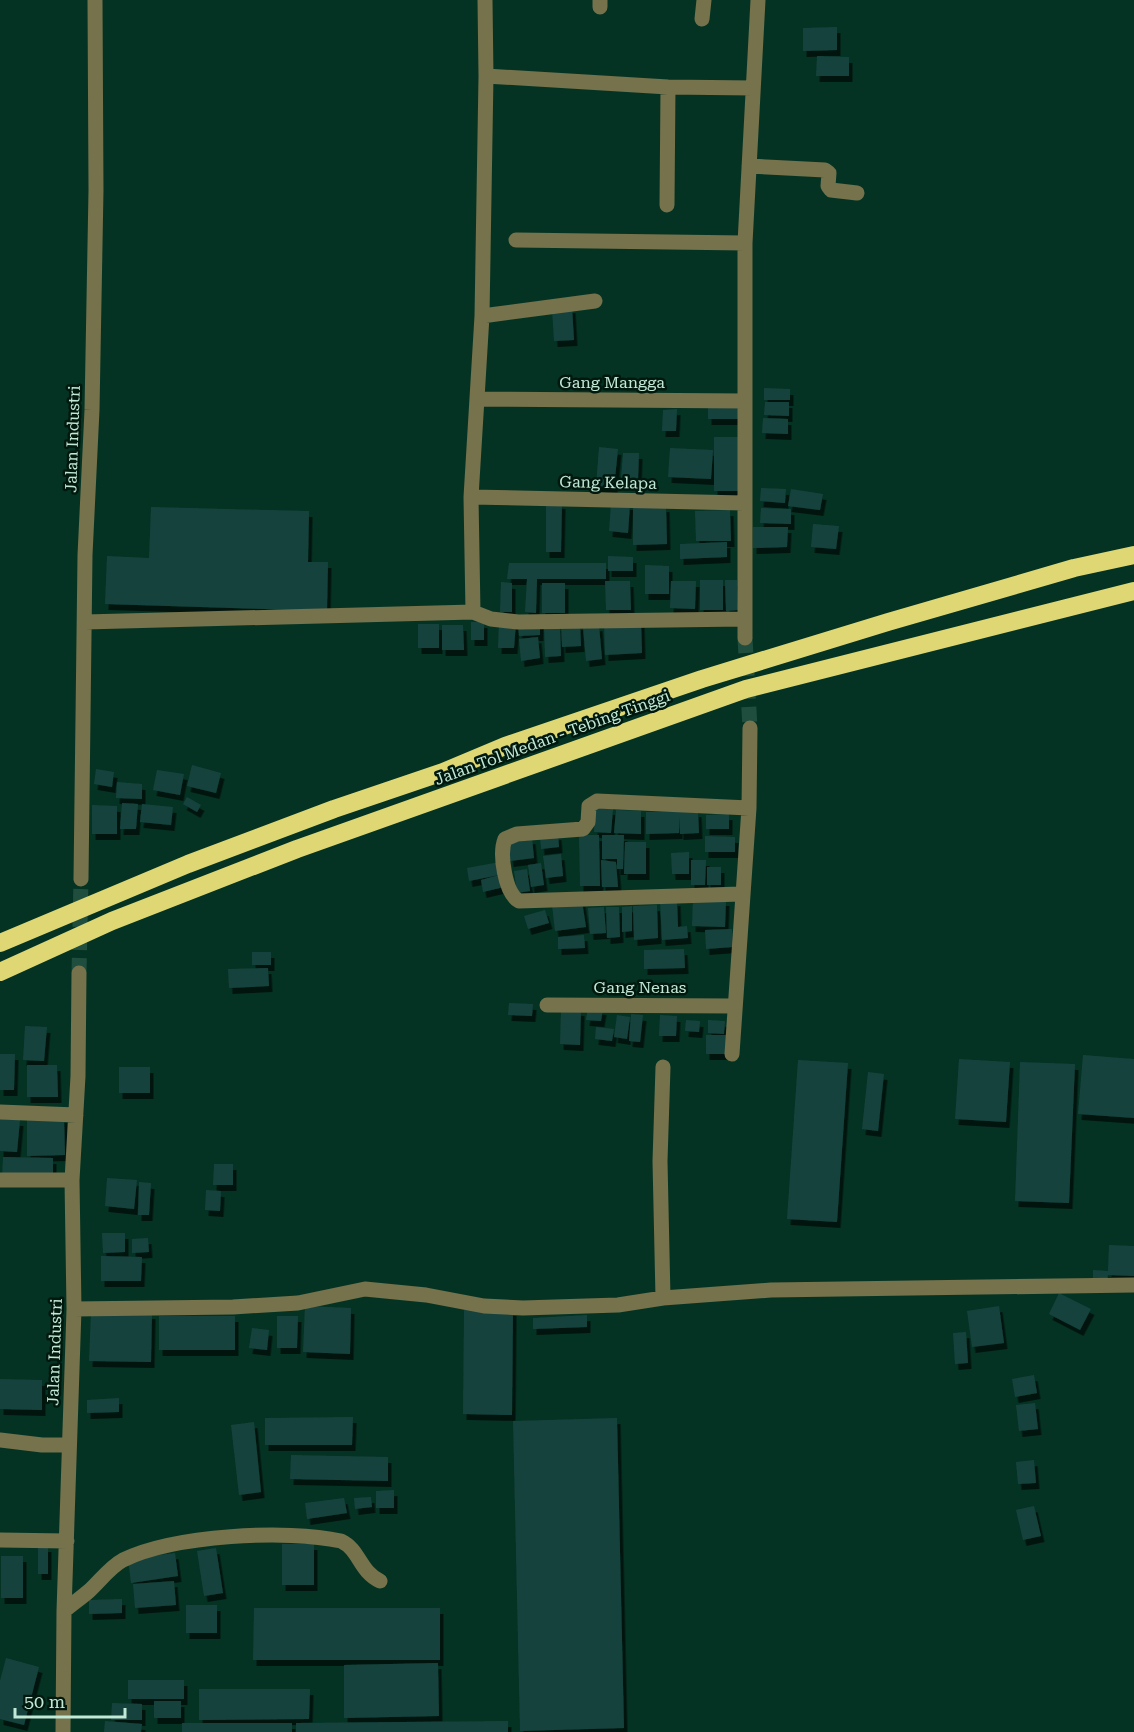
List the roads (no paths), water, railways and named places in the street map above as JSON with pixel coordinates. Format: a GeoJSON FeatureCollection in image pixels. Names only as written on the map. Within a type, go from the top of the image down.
{"type":"FeatureCollection","features":[{"type":"Feature","properties":{"kind":"highway"},"geometry":{"type":"LineString","coordinates":[[0,944],[188,864],[334,809],[443,772],[527,738],[702,679],[877,625],[1074,568],[1134,555]]}},
{"type":"Feature","properties":{"kind":"highway","name":"Jalan Tol Medan - Tebing Tinggi"},"geometry":{"type":"LineString","coordinates":[[0,972],[112,921],[297,849],[746,689],[1134,591]]}},
{"type":"Feature","properties":{"kind":"street","name":"Jalan Industri"},"geometry":{"type":"LineString","coordinates":[[81,879],[96,190],[95,0]]}},
{"type":"Feature","properties":{"kind":"street"},"geometry":{"type":"LineString","coordinates":[[473,612],[471,497],[479,399],[482,316],[485,0]]}},
{"type":"Feature","properties":{"kind":"street"},"geometry":{"type":"LineString","coordinates":[[702,19],[704,0]]}},
{"type":"Feature","properties":{"kind":"street"},"geometry":{"type":"LineString","coordinates":[[745,638],[745,243],[758,0]]}},
{"type":"Feature","properties":{"kind":"street"},"geometry":{"type":"LineString","coordinates":[[486,76],[668,87],[753,88]]}},
{"type":"Feature","properties":{"kind":"street"},"geometry":{"type":"LineString","coordinates":[[667,206],[668,87]]}},
{"type":"Feature","properties":{"kind":"street"},"geometry":{"type":"LineString","coordinates":[[749,166],[825,170],[829,173],[828,186],[831,190],[857,193]]}},
{"type":"Feature","properties":{"kind":"street"},"geometry":{"type":"LineString","coordinates":[[516,240],[745,243]]}},
{"type":"Feature","properties":{"kind":"street"},"geometry":{"type":"LineString","coordinates":[[482,316],[595,302]]}},
{"type":"Feature","properties":{"kind":"street","name":"Gang Mangga"},"geometry":{"type":"LineString","coordinates":[[479,399],[744,401]]}},
{"type":"Feature","properties":{"kind":"street","name":"Gang Kelapa"},"geometry":{"type":"LineString","coordinates":[[471,497],[744,503]]}},
{"type":"Feature","properties":{"kind":"street"},"geometry":{"type":"LineString","coordinates":[[85,622],[473,612],[491,620],[518,622],[744,619]]}},
{"type":"Feature","properties":{"kind":"street"},"geometry":{"type":"LineString","coordinates":[[732,1054],[733,1006],[748,808],[750,728]]}},
{"type":"Feature","properties":{"kind":"street"},"geometry":{"type":"LineString","coordinates":[[741,894],[562,898],[528,902],[516,900],[508,886],[503,848],[505,839],[511,835],[583,830],[588,822],[589,806],[597,801],[748,808]]}},
{"type":"Feature","properties":{"kind":"street","name":"Jalan Industri"},"geometry":{"type":"LineString","coordinates":[[63,1732],[63,1611],[74,1309],[72,1180],[76,1115],[79,973]]}},
{"type":"Feature","properties":{"kind":"street","name":"Gang Nenas"},"geometry":{"type":"LineString","coordinates":[[547,1005],[733,1006]]}},
{"type":"Feature","properties":{"kind":"street"},"geometry":{"type":"LineString","coordinates":[[663,1067],[660,1161],[663,1298]]}},
{"type":"Feature","properties":{"kind":"street"},"geometry":{"type":"LineString","coordinates":[[0,1112],[76,1115]]}},
{"type":"Feature","properties":{"kind":"street"},"geometry":{"type":"LineString","coordinates":[[0,1180],[72,1180]]}},
{"type":"Feature","properties":{"kind":"street"},"geometry":{"type":"LineString","coordinates":[[74,1309],[233,1307],[289,1303],[365,1289],[426,1294],[484,1306],[523,1308],[618,1305],[663,1298],[771,1290],[1134,1285]]}},
{"type":"Feature","properties":{"kind":"street"},"geometry":{"type":"LineString","coordinates":[[0,1440],[42,1445],[68,1445]]}},
{"type":"Feature","properties":{"kind":"street"},"geometry":{"type":"LineString","coordinates":[[63,1611],[122,1561],[157,1549],[242,1536],[275,1533],[341,1541],[349,1545],[365,1572],[380,1581]]}},
{"type":"Feature","properties":{"kind":"street"},"geometry":{"type":"LineString","coordinates":[[0,1540],[67,1541]]}},
{"type":"Feature","properties":{"kind":"tunnel"},"geometry":{"type":"LineString","coordinates":[[745,638],[750,728]]}},
{"type":"Feature","properties":{"kind":"tunnel"},"geometry":{"type":"LineString","coordinates":[[79,973],[81,879]]}}]}
